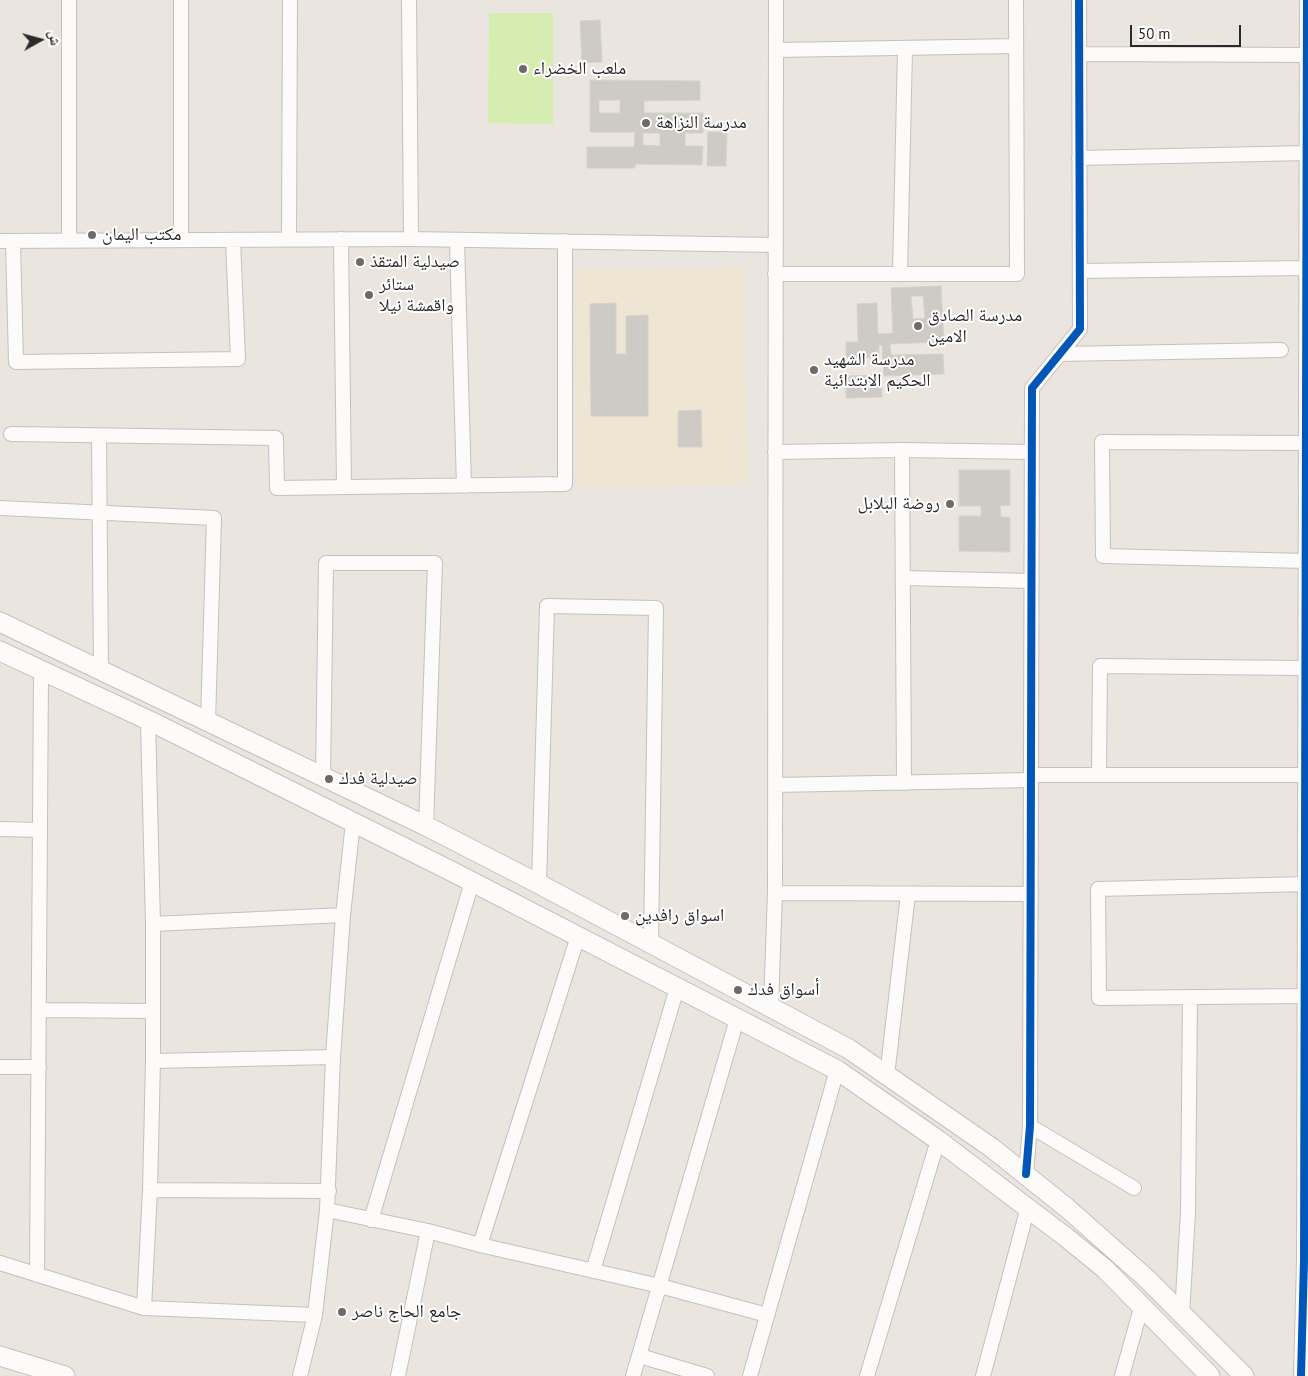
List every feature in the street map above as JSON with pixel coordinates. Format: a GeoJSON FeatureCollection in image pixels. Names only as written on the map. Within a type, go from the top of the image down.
{"type":"FeatureCollection","features":[{"type":"Feature","properties":{"kind":"main road"},"geometry":{"type":"LineString","coordinates":[[0,622],[36,641],[101,670],[426,826],[770,1006],[849,1050],[992,1148],[1026,1174],[1146,1278],[1244,1376]]}},
{"type":"Feature","properties":{"kind":"main road"},"geometry":{"type":"LineString","coordinates":[[0,651],[41,672],[148,720],[353,822],[838,1070],[938,1140],[1028,1207],[1105,1269],[1141,1308],[1205,1371],[1214,1346]]}},
{"type":"Feature","properties":{"kind":"main road"},"geometry":{"type":"LineString","coordinates":[[453,872],[465,847]]}},
{"type":"Feature","properties":{"kind":"main road"},"geometry":{"type":"LineString","coordinates":[[0,1356],[64,1376]]}},
{"type":"Feature","properties":{"kind":"street"},"geometry":{"type":"LineString","coordinates":[[69,0],[69,239]]}},
{"type":"Feature","properties":{"kind":"street"},"geometry":{"type":"LineString","coordinates":[[180,0],[181,240]]}},
{"type":"Feature","properties":{"kind":"street"},"geometry":{"type":"LineString","coordinates":[[289,239],[290,0]]}},
{"type":"Feature","properties":{"kind":"street"},"geometry":{"type":"LineString","coordinates":[[408,0],[411,239]]}},
{"type":"Feature","properties":{"kind":"street"},"geometry":{"type":"LineString","coordinates":[[770,1006],[775,893],[776,0]]}},
{"type":"Feature","properties":{"kind":"street"},"geometry":{"type":"LineString","coordinates":[[775,274],[1017,274],[1016,0]]}},
{"type":"Feature","properties":{"kind":"street"},"geometry":{"type":"LineString","coordinates":[[1026,1174],[1030,1126],[1032,388],[1080,329],[1079,0]]}},
{"type":"Feature","properties":{"kind":"street"},"geometry":{"type":"LineString","coordinates":[[1302,1376],[1306,1262],[1307,0]]}},
{"type":"Feature","properties":{"kind":"street"},"geometry":{"type":"LineString","coordinates":[[776,50],[1016,46]]}},
{"type":"Feature","properties":{"kind":"street"},"geometry":{"type":"LineString","coordinates":[[900,274],[905,48]]}},
{"type":"Feature","properties":{"kind":"street"},"geometry":{"type":"LineString","coordinates":[[1079,54],[1307,55]]}},
{"type":"Feature","properties":{"kind":"street"},"geometry":{"type":"LineString","coordinates":[[1079,158],[1307,153]]}},
{"type":"Feature","properties":{"kind":"street"},"geometry":{"type":"LineString","coordinates":[[232,240],[238,359],[16,362],[6,241],[69,239],[411,239],[775,245]]}},
{"type":"Feature","properties":{"kind":"street"},"geometry":{"type":"LineString","coordinates":[[342,239],[344,487]]}},
{"type":"Feature","properties":{"kind":"street"},"geometry":{"type":"LineString","coordinates":[[457,241],[464,486]]}},
{"type":"Feature","properties":{"kind":"street"},"geometry":{"type":"LineString","coordinates":[[12,434],[276,438],[277,488],[565,484],[565,241]]}},
{"type":"Feature","properties":{"kind":"street"},"geometry":{"type":"LineString","coordinates":[[1080,271],[1306,268]]}},
{"type":"Feature","properties":{"kind":"street"},"geometry":{"type":"LineString","coordinates":[[1060,354],[1281,350]]}},
{"type":"Feature","properties":{"kind":"street"},"geometry":{"type":"LineString","coordinates":[[99,436],[101,670]]}},
{"type":"Feature","properties":{"kind":"street"},"geometry":{"type":"LineString","coordinates":[[1306,443],[1102,442],[1103,556],[1306,561]]}},
{"type":"Feature","properties":{"kind":"street"},"geometry":{"type":"LineString","coordinates":[[775,452],[902,450],[1032,452]]}},
{"type":"Feature","properties":{"kind":"street"},"geometry":{"type":"LineString","coordinates":[[902,450],[904,783]]}},
{"type":"Feature","properties":{"kind":"street"},"geometry":{"type":"LineString","coordinates":[[0,508],[214,518],[208,722]]}},
{"type":"Feature","properties":{"kind":"street"},"geometry":{"type":"LineString","coordinates":[[323,777],[326,563],[435,563],[426,826]]}},
{"type":"Feature","properties":{"kind":"street"},"geometry":{"type":"LineString","coordinates":[[903,578],[1032,581]]}},
{"type":"Feature","properties":{"kind":"street"},"geometry":{"type":"LineString","coordinates":[[539,884],[547,606],[656,608],[651,943]]}},
{"type":"Feature","properties":{"kind":"street"},"geometry":{"type":"LineString","coordinates":[[1099,774],[1100,666],[1305,668]]}},
{"type":"Feature","properties":{"kind":"street"},"geometry":{"type":"LineString","coordinates":[[37,1275],[41,672]]}},
{"type":"Feature","properties":{"kind":"street"},"geometry":{"type":"LineString","coordinates":[[144,1308],[150,1190],[153,1060],[153,924],[148,720]]}},
{"type":"Feature","properties":{"kind":"street"},"geometry":{"type":"LineString","coordinates":[[775,785],[904,783],[1099,774],[1306,770]]}},
{"type":"Feature","properties":{"kind":"street"},"geometry":{"type":"LineString","coordinates":[[300,1376],[315,1315],[329,1192],[333,1057],[342,916],[353,822]]}},
{"type":"Feature","properties":{"kind":"street"},"geometry":{"type":"LineString","coordinates":[[0,829],[40,830]]}},
{"type":"Feature","properties":{"kind":"street"},"geometry":{"type":"LineString","coordinates":[[371,1220],[472,882]]}},
{"type":"Feature","properties":{"kind":"street"},"geometry":{"type":"LineString","coordinates":[[1306,884],[1098,889],[1100,998],[1190,998],[1306,1004]]}},
{"type":"Feature","properties":{"kind":"street"},"geometry":{"type":"LineString","coordinates":[[775,893],[1031,894]]}},
{"type":"Feature","properties":{"kind":"street"},"geometry":{"type":"LineString","coordinates":[[886,1076],[908,894]]}},
{"type":"Feature","properties":{"kind":"street"},"geometry":{"type":"LineString","coordinates":[[153,924],[342,916]]}},
{"type":"Feature","properties":{"kind":"street"},"geometry":{"type":"LineString","coordinates":[[480,1245],[578,936]]}},
{"type":"Feature","properties":{"kind":"street"},"geometry":{"type":"LineString","coordinates":[[593,1271],[677,988]]}},
{"type":"Feature","properties":{"kind":"street"},"geometry":{"type":"LineString","coordinates":[[1182,1315],[1188,1212],[1190,998]]}},
{"type":"Feature","properties":{"kind":"street"},"geometry":{"type":"LineString","coordinates":[[40,1010],[153,1011]]}},
{"type":"Feature","properties":{"kind":"street"},"geometry":{"type":"LineString","coordinates":[[633,1376],[737,1019]]}},
{"type":"Feature","properties":{"kind":"street"},"geometry":{"type":"LineString","coordinates":[[153,1060],[333,1057]]}},
{"type":"Feature","properties":{"kind":"street"},"geometry":{"type":"LineString","coordinates":[[0,1068],[39,1067]]}},
{"type":"Feature","properties":{"kind":"street"},"geometry":{"type":"LineString","coordinates":[[750,1376],[838,1070]]}},
{"type":"Feature","properties":{"kind":"street"},"geometry":{"type":"LineString","coordinates":[[1030,1126],[1134,1188]]}},
{"type":"Feature","properties":{"kind":"street"},"geometry":{"type":"LineString","coordinates":[[867,1376],[938,1140]]}},
{"type":"Feature","properties":{"kind":"street"},"geometry":{"type":"LineString","coordinates":[[150,1190],[329,1192]]}},
{"type":"Feature","properties":{"kind":"street"},"geometry":{"type":"LineString","coordinates":[[983,1376],[1028,1207]]}},
{"type":"Feature","properties":{"kind":"street"},"geometry":{"type":"LineString","coordinates":[[327,1210],[428,1231],[480,1245],[660,1286],[767,1315]]}},
{"type":"Feature","properties":{"kind":"street"},"geometry":{"type":"LineString","coordinates":[[398,1376],[428,1231]]}},
{"type":"Feature","properties":{"kind":"street"},"geometry":{"type":"LineString","coordinates":[[0,1263],[144,1308],[315,1315]]}},
{"type":"Feature","properties":{"kind":"street"},"geometry":{"type":"LineString","coordinates":[[1122,1376],[1141,1308]]}},
{"type":"Feature","properties":{"kind":"street"},"geometry":{"type":"LineString","coordinates":[[640,1356],[707,1376]]}},
{"type":"Feature","properties":{"kind":"shaded area"},"geometry":{"type":"Polygon","coordinates":[[[744,268],[748,485],[576,487],[575,269],[744,268]]]}},
{"type":"Feature","properties":{"kind":"green space"},"geometry":{"type":"Polygon","coordinates":[[[489,13],[553,13],[553,124],[488,123],[489,13]]]}},
{"type":"Feature","properties":{"kind":"building"},"geometry":{"type":"Polygon","coordinates":[[[600,20],[602,62],[582,63],[580,21],[600,20]]]}},
{"type":"Feature","properties":{"kind":"building","name":"مدرسة النزاهة"},"geometry":{"type":"Polygon","coordinates":[[[590,80],[700,81],[700,100],[644,101],[644,113],[703,113],[703,133],[685,133],[685,146],[703,146],[702,165],[635,164],[635,168],[587,168],[587,147],[634,147],[635,132],[590,132],[590,80]],[[599,100],[599,113],[620,113],[620,100],[599,100]],[[643,133],[643,145],[660,146],[660,133],[643,133]]]}},
{"type":"Feature","properties":{"kind":"building"},"geometry":{"type":"Polygon","coordinates":[[[708,132],[727,132],[726,166],[707,166],[708,132]]]}},
{"type":"Feature","properties":{"kind":"building","name":"مدرسة الصادق الامين"},"geometry":{"type":"Polygon","coordinates":[[[941,286],[944,342],[890,344],[891,355],[943,354],[944,374],[884,376],[882,345],[879,345],[879,357],[846,358],[846,342],[858,342],[857,304],[877,303],[878,334],[893,333],[891,288],[941,286]],[[911,296],[913,319],[925,318],[923,296],[911,296]]]}},
{"type":"Feature","properties":{"kind":"building"},"geometry":{"type":"Polygon","coordinates":[[[616,303],[616,354],[626,354],[626,316],[648,315],[648,416],[591,416],[590,304],[616,303]]]}},
{"type":"Feature","properties":{"kind":"building"},"geometry":{"type":"Polygon","coordinates":[[[881,375],[882,397],[846,398],[846,376],[881,375]]]}},
{"type":"Feature","properties":{"kind":"building"},"geometry":{"type":"Polygon","coordinates":[[[701,410],[702,447],[678,447],[678,411],[701,410]]]}},
{"type":"Feature","properties":{"kind":"building"},"geometry":{"type":"Polygon","coordinates":[[[959,470],[1010,470],[1010,505],[1000,506],[1001,517],[1010,517],[1010,552],[959,551],[959,516],[981,516],[981,506],[959,506],[959,470]]]}},
{"type":"Feature","properties":{"kind":"cycle path"},"geometry":{"type":"LineString","coordinates":[[1026,1174],[1030,1126],[1032,388],[1080,329],[1079,0]]}},
{"type":"Feature","properties":{"kind":"cycle path"},"geometry":{"type":"LineString","coordinates":[[1301,1376],[1304,1261],[1307,0]]}},
{"type":"Feature","properties":{"kind":"place","name":"ملعب الخضراء"},"geometry":{"type":"Point","coordinates":[523,69]}},
{"type":"Feature","properties":{"kind":"place","name":"مدرسة النزاهة"},"geometry":{"type":"Point","coordinates":[646,123]}},
{"type":"Feature","properties":{"kind":"place","name":"مكتب اليمان"},"geometry":{"type":"Point","coordinates":[92,235]}},
{"type":"Feature","properties":{"kind":"place","name":"صيدلية المتقذ"},"geometry":{"type":"Point","coordinates":[360,262]}},
{"type":"Feature","properties":{"kind":"place","name":"ستائر واقمشة نيلا"},"geometry":{"type":"Point","coordinates":[369,295]}},
{"type":"Feature","properties":{"kind":"place","name":"مدرسة الصادق الامين"},"geometry":{"type":"Point","coordinates":[918,326]}},
{"type":"Feature","properties":{"kind":"place","name":"مدرسة الشهيد الحكيم الابتدائية"},"geometry":{"type":"Point","coordinates":[814,370]}},
{"type":"Feature","properties":{"kind":"place","name":"روضة البلابل"},"geometry":{"type":"Point","coordinates":[950,504]}},
{"type":"Feature","properties":{"kind":"place","name":"صيدلية فدك"},"geometry":{"type":"Point","coordinates":[329,779]}},
{"type":"Feature","properties":{"kind":"place","name":"اسواق رافدين"},"geometry":{"type":"Point","coordinates":[625,916]}},
{"type":"Feature","properties":{"kind":"place","name":"أسواق فدك"},"geometry":{"type":"Point","coordinates":[738,990]}},
{"type":"Feature","properties":{"kind":"place","name":"جامع الحاج ناصر"},"geometry":{"type":"Point","coordinates":[342,1312]}}]}
